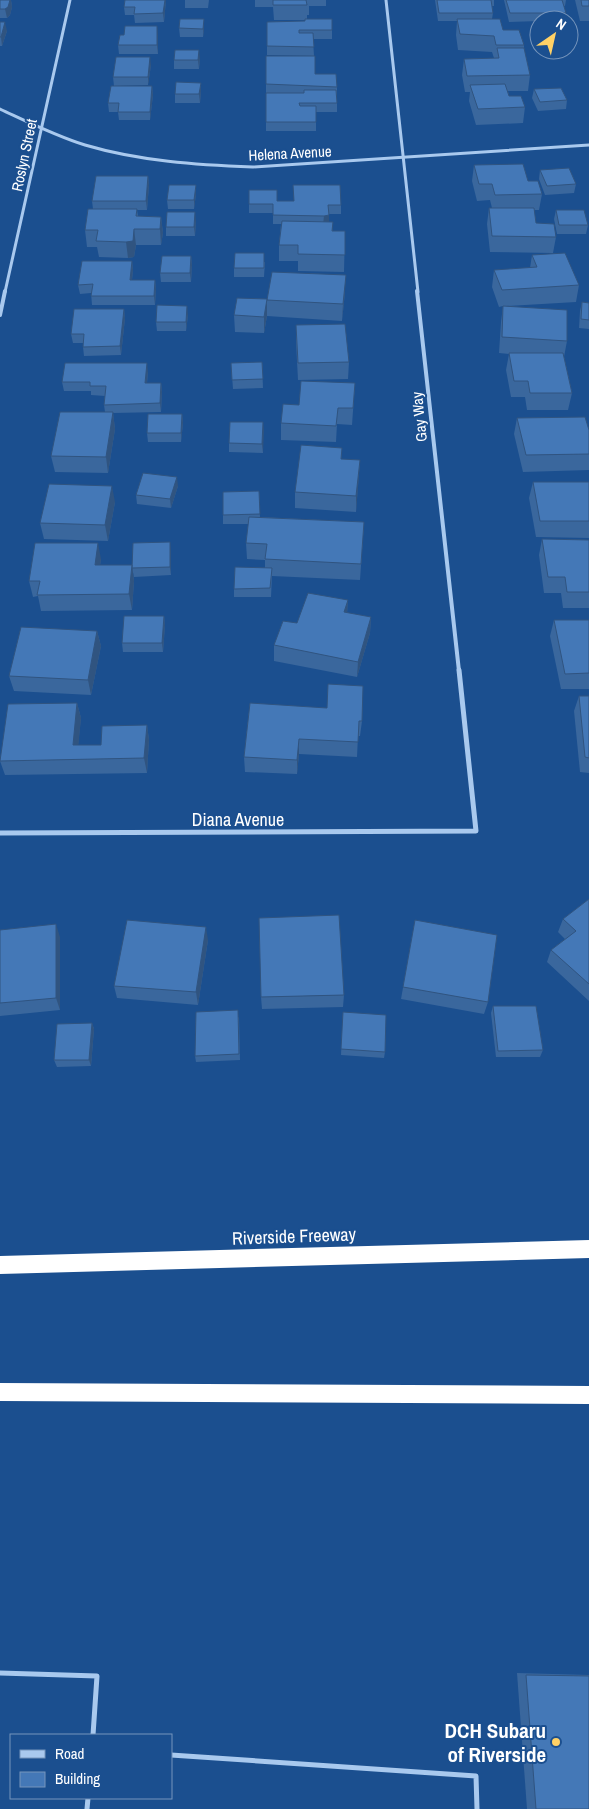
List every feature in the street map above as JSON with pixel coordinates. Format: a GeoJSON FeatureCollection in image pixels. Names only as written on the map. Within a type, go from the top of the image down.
{"type":"FeatureCollection","features":[{"type":"Feature","properties":{"kind":"highway","name":"Riverside Freeway"},"geometry":{"type":"LineString","coordinates":[[0,1266],[589,1249]]}},
{"type":"Feature","properties":{"kind":"highway"},"geometry":{"type":"LineString","coordinates":[[0,1392],[589,1395]]}},
{"type":"Feature","properties":{"kind":"street","name":"Roslyn Street"},"geometry":{"type":"LineString","coordinates":[[0,315],[70,0]]}},
{"type":"Feature","properties":{"kind":"street","name":"Gay Way"},"geometry":{"type":"LineString","coordinates":[[386,0],[476,831]]}},
{"type":"Feature","properties":{"kind":"street","name":"Helena Avenue"},"geometry":{"type":"LineString","coordinates":[[0,109],[41,128],[86,145],[209,166],[253,167],[589,145]]}},
{"type":"Feature","properties":{"kind":"street","name":"Diana Avenue"},"geometry":{"type":"LineString","coordinates":[[0,833],[476,831]]}},
{"type":"Feature","properties":{"kind":"lane"},"geometry":{"type":"LineString","coordinates":[[0,1673],[97,1676],[92,1734]]}},
{"type":"Feature","properties":{"kind":"lane"},"geometry":{"type":"LineString","coordinates":[[172,1754],[476,1776],[477,1809]]}},
{"type":"Feature","properties":{"kind":"building"},"geometry":{"type":"Polygon","coordinates":[[[0,0],[10,0],[8,7],[0,9],[0,0]]]}},
{"type":"Feature","properties":{"kind":"building"},"geometry":{"type":"Polygon","coordinates":[[[125,0],[165,0],[163,13],[134,14],[135,7],[124,7],[125,0]]]}},
{"type":"Feature","properties":{"kind":"building"},"geometry":{"type":"Polygon","coordinates":[[[273,0],[306,0],[307,5],[273,5],[273,0]]]}},
{"type":"Feature","properties":{"kind":"building"},"geometry":{"type":"Polygon","coordinates":[[[437,0],[491,0],[493,13],[439,13],[437,0]]]}},
{"type":"Feature","properties":{"kind":"building"},"geometry":{"type":"Polygon","coordinates":[[[506,0],[562,0],[565,10],[529,10],[529,13],[510,13],[506,0]]]}},
{"type":"Feature","properties":{"kind":"building"},"geometry":{"type":"Polygon","coordinates":[[[581,0],[589,0],[589,6],[582,6],[581,0]]]}},
{"type":"Feature","properties":{"kind":"building"},"geometry":{"type":"Polygon","coordinates":[[[180,19],[204,19],[203,29],[179,28],[180,19]]]}},
{"type":"Feature","properties":{"kind":"building"},"geometry":{"type":"Polygon","coordinates":[[[305,19],[332,19],[332,30],[299,30],[299,33],[313,33],[314,47],[267,46],[267,22],[305,21],[305,19]]]}},
{"type":"Feature","properties":{"kind":"building"},"geometry":{"type":"Polygon","coordinates":[[[457,19],[500,19],[503,30],[519,30],[524,45],[496,45],[494,36],[460,34],[457,19]]]}},
{"type":"Feature","properties":{"kind":"building"},"geometry":{"type":"Polygon","coordinates":[[[0,22],[5,22],[1,37],[0,37],[0,22]]]}},
{"type":"Feature","properties":{"kind":"building"},"geometry":{"type":"Polygon","coordinates":[[[125,26],[157,26],[157,45],[118,45],[120,35],[124,35],[125,26]]]}},
{"type":"Feature","properties":{"kind":"building"},"geometry":{"type":"Polygon","coordinates":[[[497,48],[524,48],[530,75],[467,76],[464,59],[499,58],[497,48]]]}},
{"type":"Feature","properties":{"kind":"building"},"geometry":{"type":"Polygon","coordinates":[[[175,50],[199,50],[198,60],[174,60],[175,50]]]}},
{"type":"Feature","properties":{"kind":"building"},"geometry":{"type":"Polygon","coordinates":[[[266,56],[315,56],[315,74],[336,74],[337,87],[266,84],[266,56]]]}},
{"type":"Feature","properties":{"kind":"building"},"geometry":{"type":"Polygon","coordinates":[[[116,57],[150,57],[148,77],[113,77],[116,57]]]}},
{"type":"Feature","properties":{"kind":"building"},"geometry":{"type":"Polygon","coordinates":[[[176,82],[201,83],[199,94],[175,94],[176,82]]]}},
{"type":"Feature","properties":{"kind":"building"},"geometry":{"type":"Polygon","coordinates":[[[505,84],[509,96],[521,96],[525,107],[478,109],[470,85],[505,84]]]}},
{"type":"Feature","properties":{"kind":"building"},"geometry":{"type":"Polygon","coordinates":[[[111,86],[152,86],[150,112],[118,112],[119,103],[108,103],[111,86]]]}},
{"type":"Feature","properties":{"kind":"building"},"geometry":{"type":"Polygon","coordinates":[[[561,88],[567,100],[540,102],[534,89],[561,88]]]}},
{"type":"Feature","properties":{"kind":"building"},"geometry":{"type":"Polygon","coordinates":[[[304,90],[336,90],[337,103],[299,103],[300,106],[316,106],[316,122],[266,122],[266,93],[304,93],[304,90]]]}},
{"type":"Feature","properties":{"kind":"building"},"geometry":{"type":"Polygon","coordinates":[[[523,164],[528,181],[538,181],[542,194],[495,195],[492,184],[479,184],[474,165],[523,164]]]}},
{"type":"Feature","properties":{"kind":"building"},"geometry":{"type":"Polygon","coordinates":[[[569,168],[576,184],[547,186],[540,170],[569,168]]]}},
{"type":"Feature","properties":{"kind":"building"},"geometry":{"type":"Polygon","coordinates":[[[96,176],[148,176],[146,201],[92,201],[96,176]]]}},
{"type":"Feature","properties":{"kind":"building"},"geometry":{"type":"Polygon","coordinates":[[[169,185],[196,185],[194,200],[167,200],[169,185]]]}},
{"type":"Feature","properties":{"kind":"building"},"geometry":{"type":"Polygon","coordinates":[[[293,185],[340,185],[341,205],[328,205],[329,215],[324,216],[273,215],[273,204],[249,204],[249,190],[277,190],[277,201],[294,201],[293,185]]]}},
{"type":"Feature","properties":{"kind":"building"},"geometry":{"type":"Polygon","coordinates":[[[489,208],[534,208],[536,223],[554,224],[556,237],[492,236],[489,208]]]}},
{"type":"Feature","properties":{"kind":"building"},"geometry":{"type":"Polygon","coordinates":[[[88,209],[137,209],[136,216],[161,217],[160,229],[134,229],[133,241],[96,241],[98,230],[85,230],[88,209]]]}},
{"type":"Feature","properties":{"kind":"building"},"geometry":{"type":"Polygon","coordinates":[[[556,210],[584,210],[588,225],[559,225],[556,210]]]}},
{"type":"Feature","properties":{"kind":"building"},"geometry":{"type":"Polygon","coordinates":[[[167,212],[195,212],[194,227],[166,227],[167,212]]]}},
{"type":"Feature","properties":{"kind":"building"},"geometry":{"type":"Polygon","coordinates":[[[282,221],[333,222],[332,231],[345,231],[345,255],[298,254],[298,245],[279,245],[282,221]]]}},
{"type":"Feature","properties":{"kind":"building"},"geometry":{"type":"Polygon","coordinates":[[[235,253],[264,253],[264,268],[234,268],[235,253]]]}},
{"type":"Feature","properties":{"kind":"building"},"geometry":{"type":"Polygon","coordinates":[[[565,253],[579,285],[502,290],[494,270],[537,267],[532,255],[565,253]]]}},
{"type":"Feature","properties":{"kind":"building"},"geometry":{"type":"Polygon","coordinates":[[[162,256],[191,256],[190,273],[160,273],[162,256]]]}},
{"type":"Feature","properties":{"kind":"building"},"geometry":{"type":"Polygon","coordinates":[[[82,261],[132,261],[130,280],[155,280],[154,296],[91,296],[93,284],[78,285],[82,261]]]}},
{"type":"Feature","properties":{"kind":"building"},"geometry":{"type":"Polygon","coordinates":[[[272,272],[346,275],[343,304],[267,300],[272,272]]]}},
{"type":"Feature","properties":{"kind":"building"},"geometry":{"type":"Polygon","coordinates":[[[237,298],[267,299],[264,317],[234,315],[237,298]]]}},
{"type":"Feature","properties":{"kind":"building"},"geometry":{"type":"Polygon","coordinates":[[[582,302],[589,303],[589,320],[581,319],[582,302]]]}},
{"type":"Feature","properties":{"kind":"building"},"geometry":{"type":"Polygon","coordinates":[[[157,305],[187,306],[186,322],[156,322],[157,305]]]}},
{"type":"Feature","properties":{"kind":"building"},"geometry":{"type":"Polygon","coordinates":[[[503,306],[567,310],[567,341],[502,337],[503,306]]]}},
{"type":"Feature","properties":{"kind":"building"},"geometry":{"type":"Polygon","coordinates":[[[74,309],[124,309],[120,346],[83,347],[84,334],[71,334],[74,309]]]}},
{"type":"Feature","properties":{"kind":"building"},"geometry":{"type":"Polygon","coordinates":[[[345,324],[349,362],[298,363],[296,325],[345,324]]]}},
{"type":"Feature","properties":{"kind":"building"},"geometry":{"type":"Polygon","coordinates":[[[509,353],[563,353],[572,393],[530,393],[528,381],[514,381],[509,353]]]}},
{"type":"Feature","properties":{"kind":"building"},"geometry":{"type":"Polygon","coordinates":[[[262,362],[263,379],[232,380],[231,363],[262,362]]]}},
{"type":"Feature","properties":{"kind":"building"},"geometry":{"type":"Polygon","coordinates":[[[65,363],[147,363],[145,383],[161,383],[160,403],[104,405],[106,386],[90,386],[90,382],[62,382],[65,363]]]}},
{"type":"Feature","properties":{"kind":"building"},"geometry":{"type":"Polygon","coordinates":[[[301,381],[355,383],[353,408],[338,408],[336,426],[281,423],[283,404],[299,405],[301,381]]]}},
{"type":"Feature","properties":{"kind":"building"},"geometry":{"type":"Polygon","coordinates":[[[60,412],[113,412],[106,457],[51,456],[60,412]]]}},
{"type":"Feature","properties":{"kind":"building"},"geometry":{"type":"Polygon","coordinates":[[[148,414],[182,414],[181,433],[147,433],[148,414]]]}},
{"type":"Feature","properties":{"kind":"building"},"geometry":{"type":"Polygon","coordinates":[[[585,417],[589,430],[589,454],[526,455],[517,418],[585,417]]]}},
{"type":"Feature","properties":{"kind":"building"},"geometry":{"type":"Polygon","coordinates":[[[230,422],[263,422],[262,444],[229,443],[230,422]]]}},
{"type":"Feature","properties":{"kind":"building"},"geometry":{"type":"Polygon","coordinates":[[[301,445],[342,448],[341,459],[360,460],[356,496],[295,492],[301,445]]]}},
{"type":"Feature","properties":{"kind":"building"},"geometry":{"type":"Polygon","coordinates":[[[143,473],[177,477],[170,499],[136,495],[143,473]]]}},
{"type":"Feature","properties":{"kind":"building"},"geometry":{"type":"Polygon","coordinates":[[[533,482],[589,482],[589,521],[540,521],[533,482]]]}},
{"type":"Feature","properties":{"kind":"building"},"geometry":{"type":"Polygon","coordinates":[[[49,484],[112,486],[105,525],[40,523],[49,484]]]}},
{"type":"Feature","properties":{"kind":"building"},"geometry":{"type":"Polygon","coordinates":[[[259,491],[260,514],[223,515],[223,492],[259,491]]]}},
{"type":"Feature","properties":{"kind":"building"},"geometry":{"type":"Polygon","coordinates":[[[249,517],[364,522],[361,564],[265,559],[267,544],[246,543],[249,517]]]}},
{"type":"Feature","properties":{"kind":"building"},"geometry":{"type":"Polygon","coordinates":[[[542,539],[589,540],[589,592],[567,592],[565,577],[548,577],[542,539]]]}},
{"type":"Feature","properties":{"kind":"building"},"geometry":{"type":"Polygon","coordinates":[[[170,542],[170,567],[132,568],[133,543],[170,542]]]}},
{"type":"Feature","properties":{"kind":"building"},"geometry":{"type":"Polygon","coordinates":[[[35,543],[98,543],[95,565],[132,565],[129,594],[37,595],[40,581],[29,581],[35,543]]]}},
{"type":"Feature","properties":{"kind":"building"},"geometry":{"type":"Polygon","coordinates":[[[235,567],[272,568],[270,588],[234,589],[235,567]]]}},
{"type":"Feature","properties":{"kind":"building"},"geometry":{"type":"Polygon","coordinates":[[[308,593],[348,600],[344,612],[371,617],[358,662],[274,645],[283,621],[297,623],[308,593]]]}},
{"type":"Feature","properties":{"kind":"building"},"geometry":{"type":"Polygon","coordinates":[[[124,616],[164,616],[162,643],[122,643],[124,616]]]}},
{"type":"Feature","properties":{"kind":"building"},"geometry":{"type":"Polygon","coordinates":[[[554,620],[589,620],[589,673],[565,674],[554,620]]]}},
{"type":"Feature","properties":{"kind":"building"},"geometry":{"type":"Polygon","coordinates":[[[21,627],[97,631],[88,680],[9,676],[21,627]]]}},
{"type":"Feature","properties":{"kind":"building"},"geometry":{"type":"Polygon","coordinates":[[[328,684],[363,686],[362,721],[359,721],[358,742],[299,739],[297,760],[244,757],[250,703],[327,708],[328,684]]]}},
{"type":"Feature","properties":{"kind":"building"},"geometry":{"type":"Polygon","coordinates":[[[579,696],[589,696],[589,758],[585,757],[579,696]]]}},
{"type":"Feature","properties":{"kind":"building"},"geometry":{"type":"Polygon","coordinates":[[[77,703],[73,745],[101,745],[102,726],[147,725],[144,758],[0,761],[8,704],[77,703]]]}},
{"type":"Feature","properties":{"kind":"building"},"geometry":{"type":"Polygon","coordinates":[[[589,899],[589,984],[551,950],[576,931],[563,919],[589,899]]]}},
{"type":"Feature","properties":{"kind":"building"},"geometry":{"type":"Polygon","coordinates":[[[339,915],[344,995],[261,997],[259,918],[339,915]]]}},
{"type":"Feature","properties":{"kind":"building"},"geometry":{"type":"Polygon","coordinates":[[[127,920],[206,927],[196,992],[114,986],[127,920]]]}},
{"type":"Feature","properties":{"kind":"building"},"geometry":{"type":"Polygon","coordinates":[[[415,920],[497,935],[488,1002],[403,987],[415,920]]]}},
{"type":"Feature","properties":{"kind":"building"},"geometry":{"type":"Polygon","coordinates":[[[56,924],[56,998],[0,1003],[0,930],[56,924]]]}},
{"type":"Feature","properties":{"kind":"building"},"geometry":{"type":"Polygon","coordinates":[[[493,1006],[536,1006],[543,1050],[498,1051],[493,1006]]]}},
{"type":"Feature","properties":{"kind":"building"},"geometry":{"type":"Polygon","coordinates":[[[238,1010],[239,1054],[195,1056],[196,1012],[238,1010]]]}},
{"type":"Feature","properties":{"kind":"building"},"geometry":{"type":"Polygon","coordinates":[[[343,1012],[386,1015],[385,1052],[341,1049],[343,1012]]]}},
{"type":"Feature","properties":{"kind":"building"},"geometry":{"type":"Polygon","coordinates":[[[92,1023],[89,1060],[54,1060],[57,1024],[92,1023]]]}},
{"type":"Feature","properties":{"kind":"building","name":"DCH Subaru of Riverside"},"geometry":{"type":"Polygon","coordinates":[[[526,1675],[589,1676],[589,1809],[536,1809],[526,1675]]]}},
{"type":"Feature","properties":{"kind":"place","name":"DCH Subaru of Riverside"},"geometry":{"type":"Point","coordinates":[556,1742]}}]}
